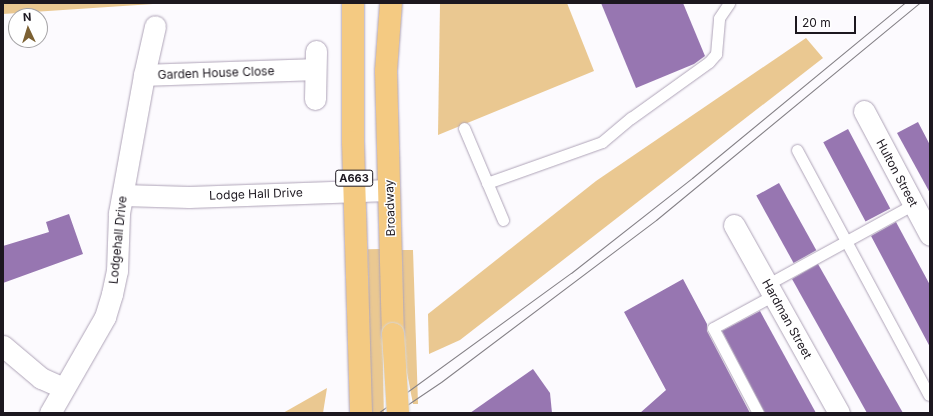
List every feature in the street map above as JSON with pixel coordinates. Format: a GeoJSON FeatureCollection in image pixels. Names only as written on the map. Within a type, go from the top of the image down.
{"type":"FeatureCollection","features":[{"type":"Feature","properties":{"kind":"highway","name":"A663"},"geometry":{"type":"LineString","coordinates":[[353,3],[355,190],[361,413]]}},
{"type":"Feature","properties":{"kind":"highway","name":"Broadway"},"geometry":{"type":"LineString","coordinates":[[391,3],[386,71],[393,334],[398,413]]}},
{"type":"Feature","properties":{"kind":"street"},"geometry":{"type":"LineString","coordinates":[[144,75],[155,26]]}},
{"type":"Feature","properties":{"kind":"street","name":"Garden House Close"},"geometry":{"type":"LineString","coordinates":[[132,149],[144,75],[316,60],[315,99]]}},
{"type":"Feature","properties":{"kind":"street","name":"Hulton Street"},"geometry":{"type":"LineString","coordinates":[[864,111],[930,235]]}},
{"type":"Feature","properties":{"kind":"street","name":"Lodgehall Drive"},"geometry":{"type":"LineString","coordinates":[[50,413],[107,310],[117,271],[119,213],[123,195],[126,166],[132,149]]}},
{"type":"Feature","properties":{"kind":"street","name":"Lodge Hall Drive"},"geometry":{"type":"LineString","coordinates":[[123,195],[189,197],[389,190]]}},
{"type":"Feature","properties":{"kind":"street","name":"Hardman Street"},"geometry":{"type":"LineString","coordinates":[[734,225],[839,413]]}},
{"type":"Feature","properties":{"kind":"street"},"geometry":{"type":"LineString","coordinates":[[3,346],[41,378],[63,388]]}},
{"type":"Feature","properties":{"kind":"lane"},"geometry":{"type":"LineString","coordinates":[[487,183],[602,142],[631,118],[709,62],[716,54],[719,18],[729,3]]}},
{"type":"Feature","properties":{"kind":"lane"},"geometry":{"type":"LineString","coordinates":[[464,128],[503,220]]}},
{"type":"Feature","properties":{"kind":"lane"},"geometry":{"type":"LineString","coordinates":[[796,150],[845,244],[929,395]]}},
{"type":"Feature","properties":{"kind":"lane"},"geometry":{"type":"LineString","coordinates":[[758,413],[713,328],[845,244],[914,204]]}},
{"type":"Feature","properties":{"kind":"shaded area"},"geometry":{"type":"Polygon","coordinates":[[[3,3],[168,3],[48,11],[48,8],[8,8],[8,14],[3,14],[3,3]]]}},
{"type":"Feature","properties":{"kind":"shaded area"},"geometry":{"type":"Polygon","coordinates":[[[440,3],[567,3],[594,71],[438,135],[440,3]]]}},
{"type":"Feature","properties":{"kind":"shaded area"},"geometry":{"type":"Polygon","coordinates":[[[806,38],[823,58],[460,340],[429,354],[428,314],[596,181],[806,38]]]}},
{"type":"Feature","properties":{"kind":"shaded area"},"geometry":{"type":"Polygon","coordinates":[[[368,249],[381,249],[384,413],[371,413],[368,249]]]}},
{"type":"Feature","properties":{"kind":"shaded area"},"geometry":{"type":"Polygon","coordinates":[[[402,250],[413,250],[418,404],[413,404],[404,357],[402,250]]]}},
{"type":"Feature","properties":{"kind":"shaded area"},"geometry":{"type":"Polygon","coordinates":[[[327,388],[323,413],[283,413],[327,388]]]}},
{"type":"Feature","properties":{"kind":"building"},"geometry":{"type":"Polygon","coordinates":[[[601,3],[683,3],[705,56],[694,64],[636,88],[601,3]]]}},
{"type":"Feature","properties":{"kind":"building"},"geometry":{"type":"Polygon","coordinates":[[[918,122],[930,145],[930,193],[897,133],[918,122]]]}},
{"type":"Feature","properties":{"kind":"building"},"geometry":{"type":"Polygon","coordinates":[[[848,129],[890,208],[866,222],[823,142],[848,129]]]}},
{"type":"Feature","properties":{"kind":"building"},"geometry":{"type":"Polygon","coordinates":[[[779,183],[816,250],[794,263],[756,196],[779,183]]]}},
{"type":"Feature","properties":{"kind":"building"},"geometry":{"type":"Polygon","coordinates":[[[69,214],[83,254],[3,283],[3,246],[49,232],[46,222],[69,214]]]}},
{"type":"Feature","properties":{"kind":"building"},"geometry":{"type":"Polygon","coordinates":[[[896,222],[930,285],[930,347],[871,236],[896,222]]]}},
{"type":"Feature","properties":{"kind":"building"},"geometry":{"type":"Polygon","coordinates":[[[818,264],[903,413],[867,413],[792,279],[818,264]]]}},
{"type":"Feature","properties":{"kind":"building"},"geometry":{"type":"Polygon","coordinates":[[[683,279],[707,324],[707,331],[750,413],[640,413],[666,390],[624,312],[683,279]]]}},
{"type":"Feature","properties":{"kind":"building"},"geometry":{"type":"Polygon","coordinates":[[[760,311],[816,413],[765,413],[722,331],[760,311]]]}},
{"type":"Feature","properties":{"kind":"building"},"geometry":{"type":"Polygon","coordinates":[[[533,369],[550,393],[552,413],[470,413],[533,369]]]}},
{"type":"Feature","properties":{"kind":"tram line"},"geometry":{"type":"LineString","coordinates":[[378,413],[571,273],[692,178],[904,3]]}},
{"type":"Feature","properties":{"kind":"tram line"},"geometry":{"type":"LineString","coordinates":[[395,413],[441,382],[656,220],[919,3]]}}]}
